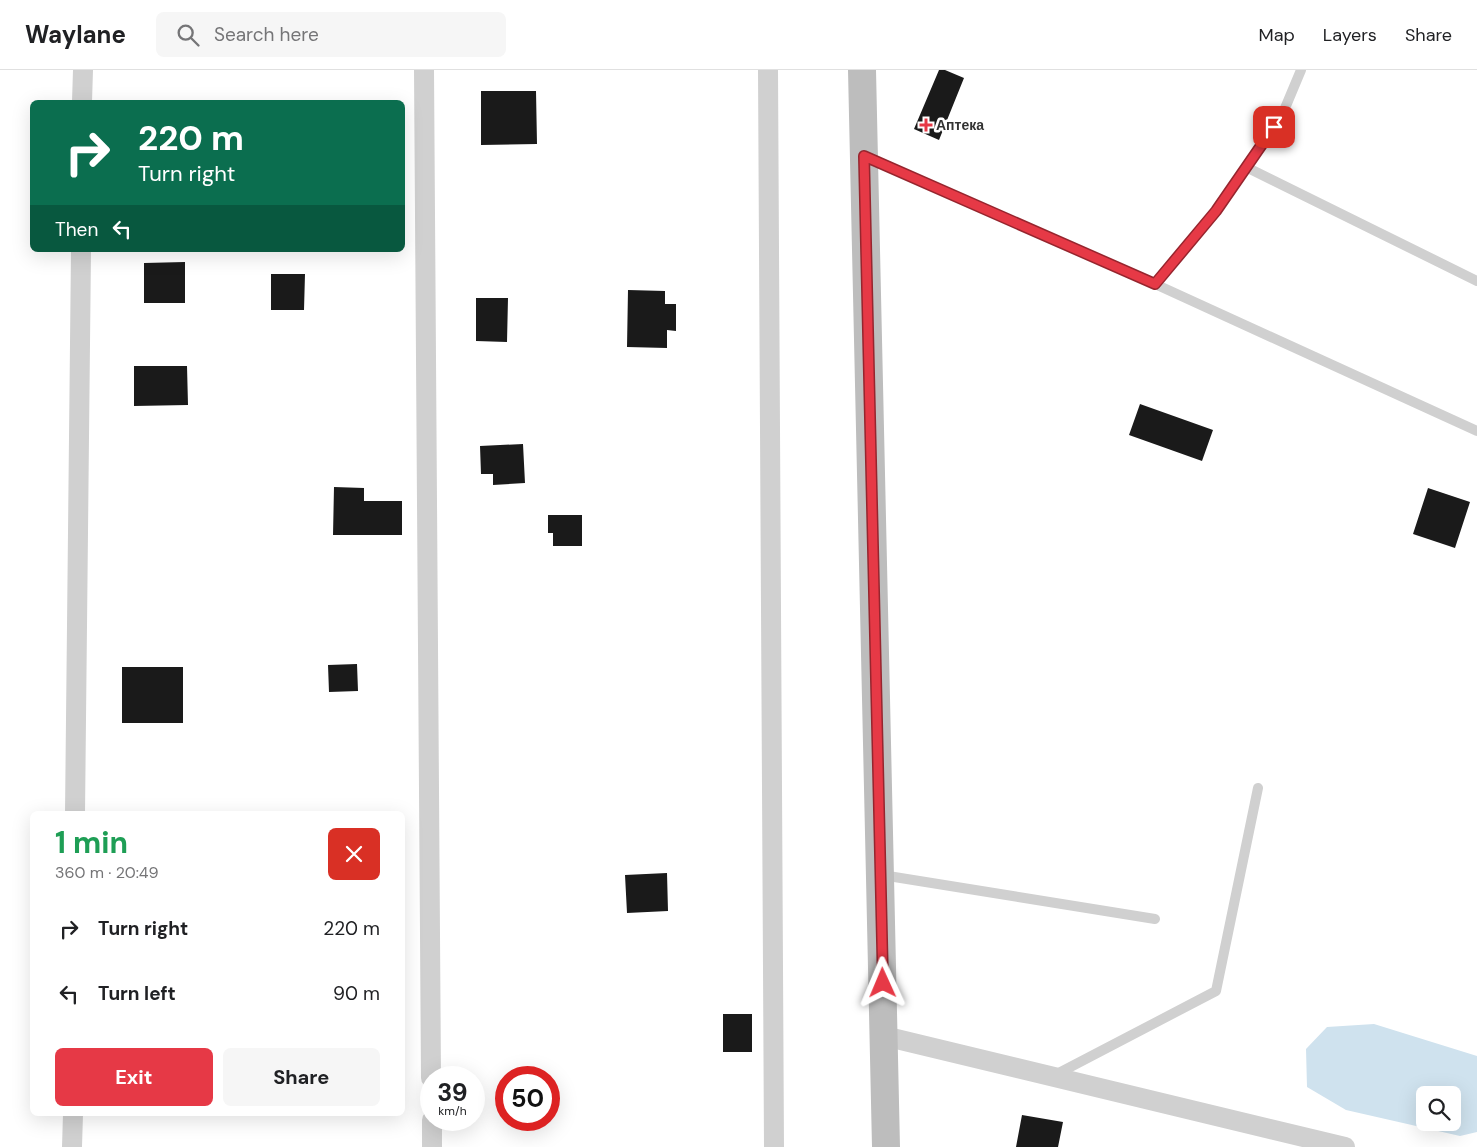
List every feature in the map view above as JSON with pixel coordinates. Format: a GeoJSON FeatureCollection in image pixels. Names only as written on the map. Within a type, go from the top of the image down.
{"type":"FeatureCollection","features":[{"type":"Feature","properties":{"kind":"main road"},"geometry":{"type":"LineString","coordinates":[[862,70],[886,1147]]}},
{"type":"Feature","properties":{"kind":"street"},"geometry":{"type":"LineString","coordinates":[[82,100],[83,70]]}},
{"type":"Feature","properties":{"kind":"street"},"geometry":{"type":"LineString","coordinates":[[424,70],[432,1066]]}},
{"type":"Feature","properties":{"kind":"street"},"geometry":{"type":"LineString","coordinates":[[768,70],[774,1147]]}},
{"type":"Feature","properties":{"kind":"street"},"geometry":{"type":"LineString","coordinates":[[76,811],[81,252]]}},
{"type":"Feature","properties":{"kind":"street"},"geometry":{"type":"LineString","coordinates":[[884,1036],[1345,1147]]}},
{"type":"Feature","properties":{"kind":"street"},"geometry":{"type":"LineString","coordinates":[[72,1147],[73,1116]]}},
{"type":"Feature","properties":{"kind":"street"},"geometry":{"type":"LineString","coordinates":[[432,1131],[432,1147]]}},
{"type":"Feature","properties":{"kind":"lane"},"geometry":{"type":"LineString","coordinates":[[1155,284],[1216,211],[1283,113],[1301,70]]}},
{"type":"Feature","properties":{"kind":"lane"},"geometry":{"type":"LineString","coordinates":[[864,156],[1155,284],[1477,432]]}},
{"type":"Feature","properties":{"kind":"lane"},"geometry":{"type":"LineString","coordinates":[[1246,167],[1477,281]]}},
{"type":"Feature","properties":{"kind":"lane"},"geometry":{"type":"LineString","coordinates":[[1052,1076],[1216,991],[1258,788]]}},
{"type":"Feature","properties":{"kind":"lane"},"geometry":{"type":"LineString","coordinates":[[880,875],[1155,919]]}},
{"type":"Feature","properties":{"kind":"water"},"geometry":{"type":"Polygon","coordinates":[[[1374,1024],[1477,1056],[1477,1132],[1460,1136],[1438,1131],[1461,1131],[1461,1086],[1416,1086],[1416,1126],[1346,1110],[1307,1087],[1306,1049],[1327,1027],[1374,1024]]]}},
{"type":"Feature","properties":{"kind":"building"},"geometry":{"type":"Polygon","coordinates":[[[939,70],[945,70],[964,78],[939,140],[914,129],[939,70]]]}},
{"type":"Feature","properties":{"kind":"building"},"geometry":{"type":"Polygon","coordinates":[[[481,91],[536,91],[537,144],[481,145],[481,91]]]}},
{"type":"Feature","properties":{"kind":"building"},"geometry":{"type":"Polygon","coordinates":[[[185,262],[185,303],[144,303],[144,263],[185,262]]]}},
{"type":"Feature","properties":{"kind":"building"},"geometry":{"type":"Polygon","coordinates":[[[271,274],[305,274],[304,310],[271,310],[271,274]]]}},
{"type":"Feature","properties":{"kind":"building"},"geometry":{"type":"Polygon","coordinates":[[[628,290],[665,291],[665,304],[676,304],[676,331],[667,330],[667,348],[627,347],[628,290]]]}},
{"type":"Feature","properties":{"kind":"building"},"geometry":{"type":"Polygon","coordinates":[[[476,298],[508,298],[507,342],[476,341],[476,298]]]}},
{"type":"Feature","properties":{"kind":"building"},"geometry":{"type":"Polygon","coordinates":[[[134,366],[187,366],[188,405],[134,406],[134,366]]]}},
{"type":"Feature","properties":{"kind":"building"},"geometry":{"type":"Polygon","coordinates":[[[1140,404],[1213,430],[1202,461],[1129,435],[1140,404]]]}},
{"type":"Feature","properties":{"kind":"building"},"geometry":{"type":"Polygon","coordinates":[[[523,444],[525,483],[493,485],[493,474],[481,474],[480,446],[523,444]]]}},
{"type":"Feature","properties":{"kind":"building"},"geometry":{"type":"Polygon","coordinates":[[[334,487],[364,488],[364,501],[402,501],[402,535],[333,535],[334,487]]]}},
{"type":"Feature","properties":{"kind":"building"},"geometry":{"type":"Polygon","coordinates":[[[1428,488],[1470,502],[1455,548],[1413,534],[1428,488]]]}},
{"type":"Feature","properties":{"kind":"building"},"geometry":{"type":"Polygon","coordinates":[[[548,515],[582,515],[582,546],[553,546],[553,533],[548,533],[548,515]]]}},
{"type":"Feature","properties":{"kind":"building"},"geometry":{"type":"Polygon","coordinates":[[[357,664],[358,691],[329,692],[328,665],[357,664]]]}},
{"type":"Feature","properties":{"kind":"building"},"geometry":{"type":"Polygon","coordinates":[[[122,667],[183,667],[183,723],[122,723],[122,667]]]}},
{"type":"Feature","properties":{"kind":"building"},"geometry":{"type":"Polygon","coordinates":[[[667,873],[668,911],[627,913],[625,875],[667,873]]]}},
{"type":"Feature","properties":{"kind":"building"},"geometry":{"type":"Polygon","coordinates":[[[723,1014],[752,1014],[752,1052],[723,1052],[723,1014]]]}},
{"type":"Feature","properties":{"kind":"building"},"geometry":{"type":"Polygon","coordinates":[[[1022,1115],[1063,1122],[1058,1147],[1016,1147],[1022,1115]]]}},
{"type":"Feature","properties":{"kind":"place","name":"Аптека"},"geometry":{"type":"Point","coordinates":[926,125]}},
{"type":"Feature","properties":{"kind":"route"},"geometry":{"type":"LineString","coordinates":[[883,983],[864,156],[1155,284],[1216,211],[1274,127]]}}]}
